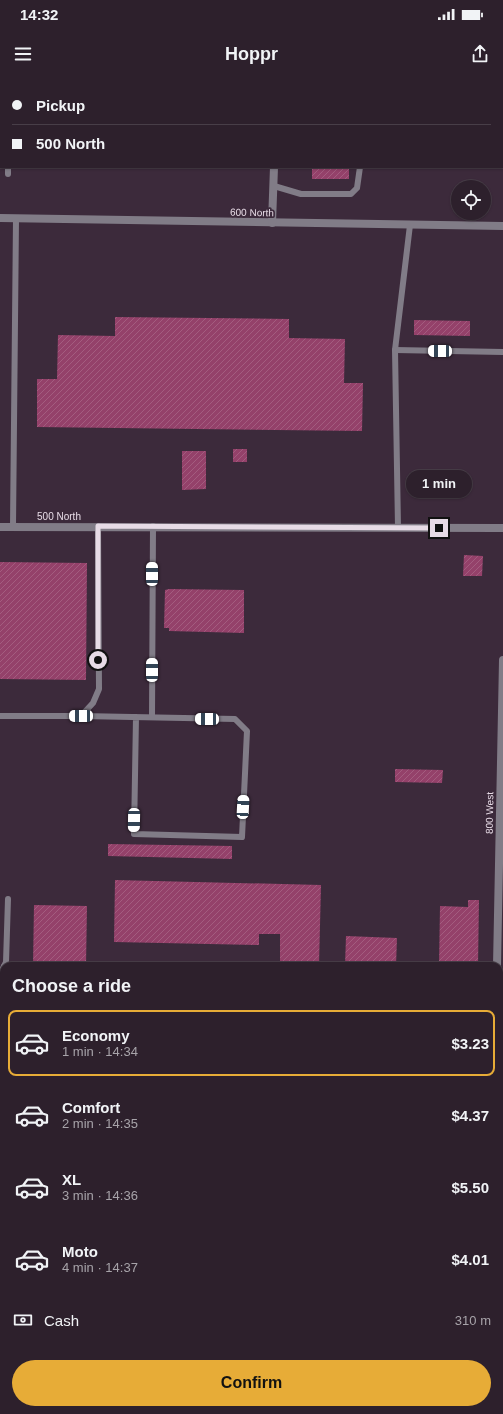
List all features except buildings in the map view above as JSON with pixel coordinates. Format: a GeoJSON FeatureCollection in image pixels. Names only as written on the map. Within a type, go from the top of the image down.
{"type":"FeatureCollection","features":[{"type":"Feature","properties":{"kind":"street"},"geometry":{"type":"LineString","coordinates":[[272,223],[274,168]]}},
{"type":"Feature","properties":{"kind":"street","name":"600 North"},"geometry":{"type":"LineString","coordinates":[[0,218],[503,226]]}},
{"type":"Feature","properties":{"kind":"street","name":"500 North"},"geometry":{"type":"LineString","coordinates":[[0,526],[503,528]]}},
{"type":"Feature","properties":{"kind":"street","name":"800 West"},"geometry":{"type":"LineString","coordinates":[[497,962],[501,840],[503,660]]}},
{"type":"Feature","properties":{"kind":"lane"},"geometry":{"type":"LineString","coordinates":[[274,186],[301,194],[351,194],[357,188],[360,168]]}},
{"type":"Feature","properties":{"kind":"lane"},"geometry":{"type":"LineString","coordinates":[[13,526],[16,218]]}},
{"type":"Feature","properties":{"kind":"lane"},"geometry":{"type":"LineString","coordinates":[[398,528],[396,350],[410,225]]}},
{"type":"Feature","properties":{"kind":"lane"},"geometry":{"type":"LineString","coordinates":[[396,350],[503,352]]}},
{"type":"Feature","properties":{"kind":"lane"},"geometry":{"type":"LineString","coordinates":[[81,716],[93,703],[99,689],[98,526]]}},
{"type":"Feature","properties":{"kind":"lane"},"geometry":{"type":"LineString","coordinates":[[152,717],[153,526]]}},
{"type":"Feature","properties":{"kind":"lane"},"geometry":{"type":"LineString","coordinates":[[0,716],[81,716],[152,717],[235,719],[247,731],[242,837],[134,834],[136,717]]}},
{"type":"Feature","properties":{"kind":"lane"},"geometry":{"type":"LineString","coordinates":[[6,962],[8,899]]}},
{"type":"Feature","properties":{"kind":"route"},"geometry":{"type":"LineString","coordinates":[[98,660],[98,526],[439,528]]}}]}
